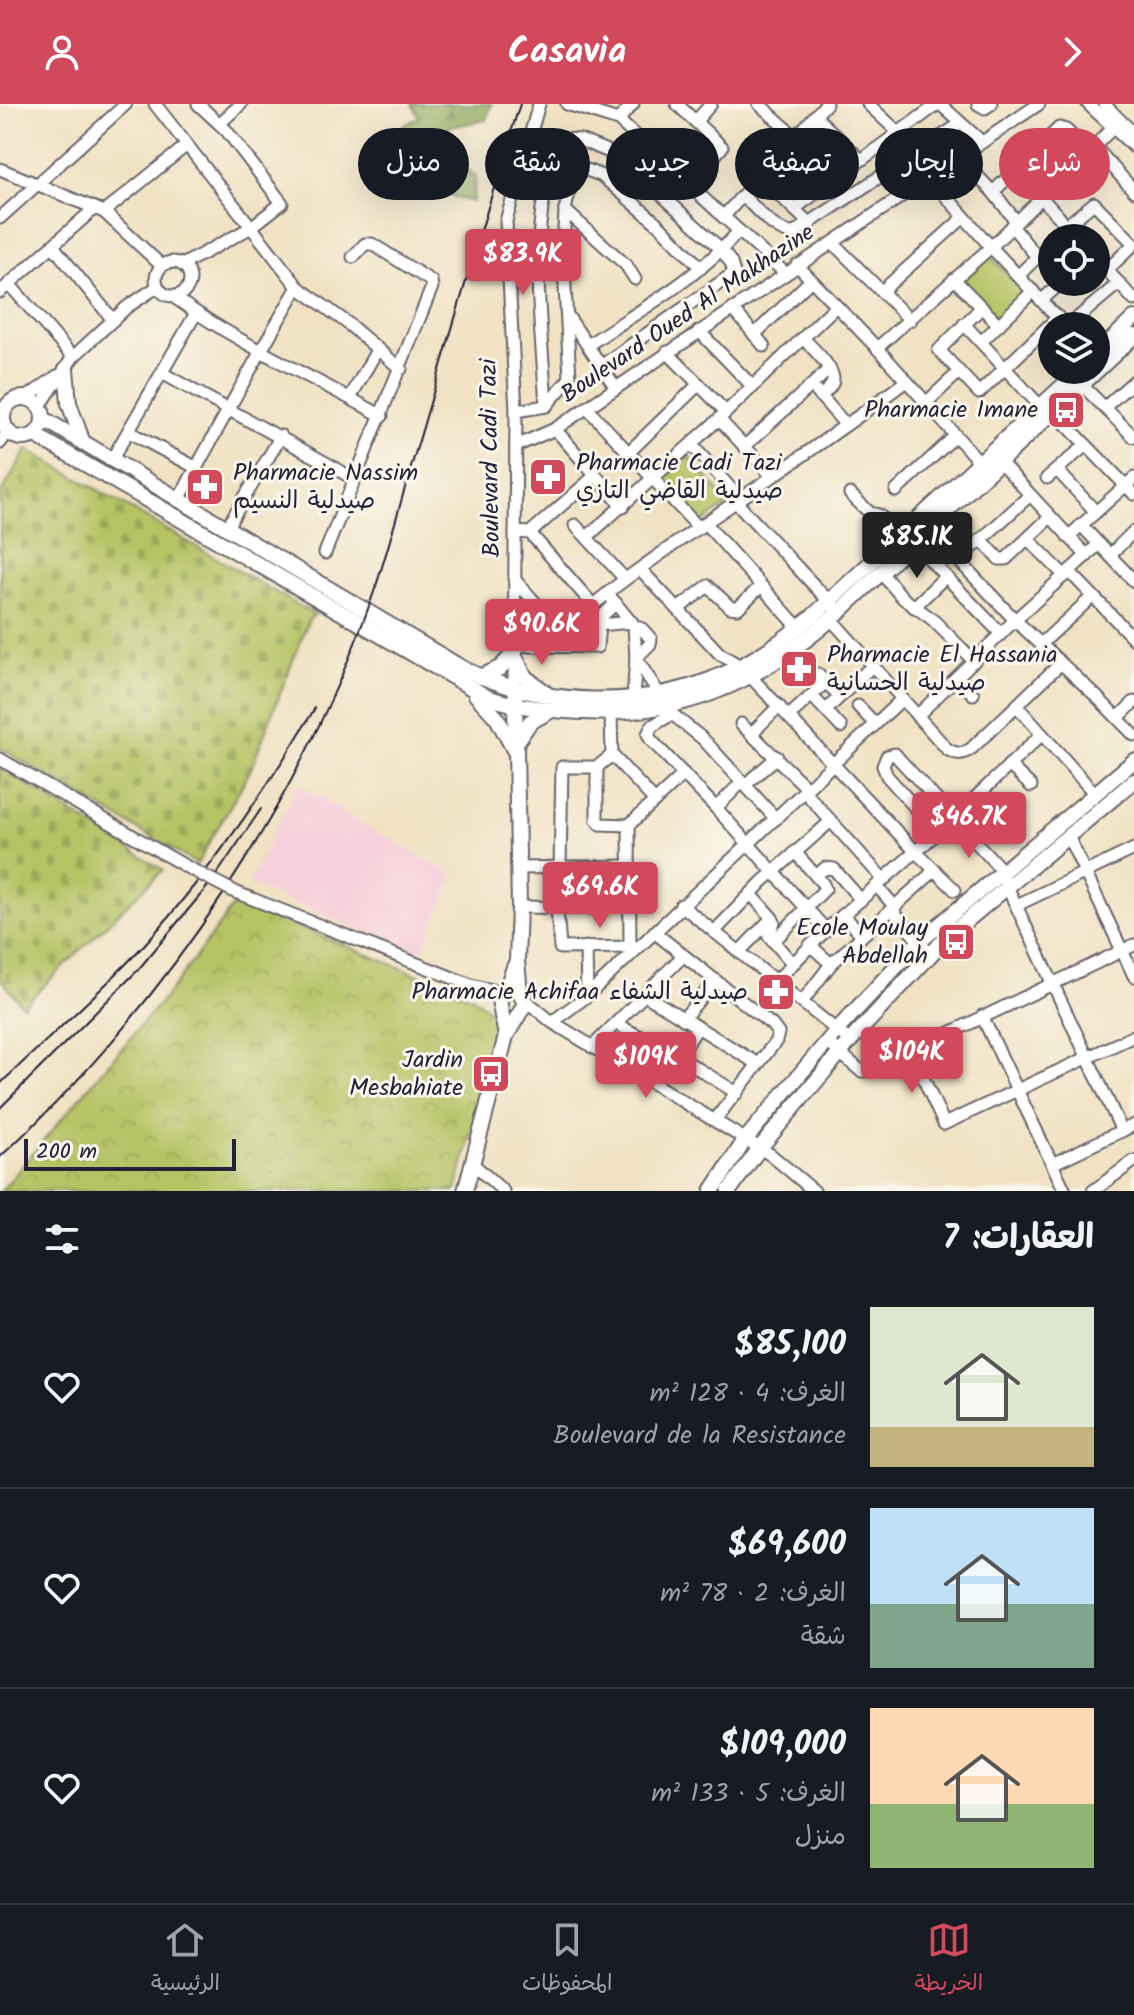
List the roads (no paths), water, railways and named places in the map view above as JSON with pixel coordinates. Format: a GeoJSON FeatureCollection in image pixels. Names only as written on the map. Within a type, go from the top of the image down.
{"type":"FeatureCollection","features":[{"type":"Feature","properties":{"kind":"main road"},"geometry":{"type":"LineString","coordinates":[[1110,345],[1134,318]]}},
{"type":"Feature","properties":{"kind":"main road"},"geometry":{"type":"LineString","coordinates":[[1110,351],[1134,336]]}},
{"type":"Feature","properties":{"kind":"main road"},"geometry":{"type":"LineString","coordinates":[[67,366],[69,403],[83,443]]}},
{"type":"Feature","properties":{"kind":"main road"},"geometry":{"type":"LineString","coordinates":[[745,671],[798,627],[833,611],[881,573],[907,539],[928,528],[1074,384]]}},
{"type":"Feature","properties":{"kind":"main road"},"geometry":{"type":"LineString","coordinates":[[667,705],[633,698],[549,695],[475,683],[111,461],[42,412],[12,398],[1,416],[4,437],[35,435],[475,683],[515,705],[611,713],[667,705],[708,680],[745,671],[796,648],[907,539],[990,466]]}},
{"type":"Feature","properties":{"kind":"main road"},"geometry":{"type":"LineString","coordinates":[[35,435],[42,412]]}},
{"type":"Feature","properties":{"kind":"main road"},"geometry":{"type":"LineString","coordinates":[[475,683],[500,668],[518,650]]}},
{"type":"Feature","properties":{"kind":"main road"},"geometry":{"type":"LineString","coordinates":[[518,650],[525,677],[549,695]]}},
{"type":"Feature","properties":{"kind":"main road"},"geometry":{"type":"LineString","coordinates":[[475,683],[516,749]]}},
{"type":"Feature","properties":{"kind":"main road","name":"Boulevard Cadi Tazi"},"geometry":{"type":"LineString","coordinates":[[465,1191],[506,1036],[517,961],[519,907],[514,689]]}},
{"type":"Feature","properties":{"kind":"main road"},"geometry":{"type":"LineString","coordinates":[[516,749],[530,722],[552,710]]}},
{"type":"Feature","properties":{"kind":"main road"},"geometry":{"type":"LineString","coordinates":[[712,1191],[745,1140],[832,1036],[919,942],[1068,836],[1128,785],[1134,761]]}},
{"type":"Feature","properties":{"kind":"main road"},"geometry":{"type":"LineString","coordinates":[[729,1191],[759,1149],[845,1046],[930,954],[1095,794],[1128,785]]}},
{"type":"Feature","properties":{"kind":"street"},"geometry":{"type":"LineString","coordinates":[[0,218],[126,104]]}},
{"type":"Feature","properties":{"kind":"street"},"geometry":{"type":"LineString","coordinates":[[155,104],[298,287],[346,322],[401,369]]}},
{"type":"Feature","properties":{"kind":"street"},"geometry":{"type":"LineString","coordinates":[[198,104],[220,123],[282,200],[281,205],[250,228],[182,265],[170,263],[162,266],[156,276],[157,287],[260,350],[382,416]]}},
{"type":"Feature","properties":{"kind":"street"},"geometry":{"type":"LineString","coordinates":[[220,123],[241,104]]}},
{"type":"Feature","properties":{"kind":"street","name":"Boulevard Cadi Tazi"},"geometry":{"type":"LineString","coordinates":[[532,128],[539,104]]}},
{"type":"Feature","properties":{"kind":"street"},"geometry":{"type":"LineString","coordinates":[[567,104],[618,120],[627,128]]}},
{"type":"Feature","properties":{"kind":"street"},"geometry":{"type":"LineString","coordinates":[[618,120],[633,104]]}},
{"type":"Feature","properties":{"kind":"street"},"geometry":{"type":"LineString","coordinates":[[677,104],[703,128]]}},
{"type":"Feature","properties":{"kind":"street"},"geometry":{"type":"LineString","coordinates":[[696,121],[711,104]]}},
{"type":"Feature","properties":{"kind":"street"},"geometry":{"type":"LineString","coordinates":[[759,104],[786,128]]}},
{"type":"Feature","properties":{"kind":"street"},"geometry":{"type":"LineString","coordinates":[[804,128],[826,104]]}},
{"type":"Feature","properties":{"kind":"street"},"geometry":{"type":"LineString","coordinates":[[868,104],[894,128]]}},
{"type":"Feature","properties":{"kind":"street"},"geometry":{"type":"LineString","coordinates":[[906,128],[939,104],[965,128]]}},
{"type":"Feature","properties":{"kind":"street"},"geometry":{"type":"LineString","coordinates":[[978,104],[985,108],[991,104]]}},
{"type":"Feature","properties":{"kind":"street","name":"Boulevard Oued Al Makhazine"},"geometry":{"type":"LineString","coordinates":[[983,140],[1039,104]]}},
{"type":"Feature","properties":{"kind":"street"},"geometry":{"type":"LineString","coordinates":[[1088,104],[1134,134]]}},
{"type":"Feature","properties":{"kind":"street"},"geometry":{"type":"LineString","coordinates":[[1104,104],[1134,147]]}},
{"type":"Feature","properties":{"kind":"street"},"geometry":{"type":"LineString","coordinates":[[815,116],[861,160]]}},
{"type":"Feature","properties":{"kind":"street"},"geometry":{"type":"LineString","coordinates":[[748,200],[789,234],[810,224],[960,124]]}},
{"type":"Feature","properties":{"kind":"street"},"geometry":{"type":"LineString","coordinates":[[1110,131],[1117,124]]}},
{"type":"Feature","properties":{"kind":"street"},"geometry":{"type":"LineString","coordinates":[[67,366],[4,288],[99,210],[187,145]]}},
{"type":"Feature","properties":{"kind":"street"},"geometry":{"type":"LineString","coordinates":[[590,145],[610,151],[722,250],[734,273],[601,366]]}},
{"type":"Feature","properties":{"kind":"street"},"geometry":{"type":"LineString","coordinates":[[794,209],[875,150]]}},
{"type":"Feature","properties":{"kind":"street"},"geometry":{"type":"LineString","coordinates":[[1110,167],[1134,191]]}},
{"type":"Feature","properties":{"kind":"street"},"geometry":{"type":"LineString","coordinates":[[0,169],[99,210],[162,266]]}},
{"type":"Feature","properties":{"kind":"street"},"geometry":{"type":"LineString","coordinates":[[590,172],[602,176],[659,225],[701,268]]}},
{"type":"Feature","properties":{"kind":"street"},"geometry":{"type":"LineString","coordinates":[[983,182],[1037,257],[1018,276]]}},
{"type":"Feature","properties":{"kind":"street"},"geometry":{"type":"LineString","coordinates":[[993,192],[999,186]]}},
{"type":"Feature","properties":{"kind":"street","name":"Boulevard Cadi Tazi"},"geometry":{"type":"LineString","coordinates":[[512,200],[506,221],[516,411],[514,579],[518,650],[514,689]]}},
{"type":"Feature","properties":{"kind":"street"},"geometry":{"type":"LineString","coordinates":[[544,200],[539,256],[546,406]]}},
{"type":"Feature","properties":{"kind":"street"},"geometry":{"type":"LineString","coordinates":[[516,411],[546,406],[570,378],[563,250],[567,200]]}},
{"type":"Feature","properties":{"kind":"street"},"geometry":{"type":"LineString","coordinates":[[705,200],[785,273]]}},
{"type":"Feature","properties":{"kind":"street"},"geometry":{"type":"LineString","coordinates":[[723,217],[739,200]]}},
{"type":"Feature","properties":{"kind":"street"},"geometry":{"type":"LineString","coordinates":[[784,200],[810,224]]}},
{"type":"Feature","properties":{"kind":"street","name":"Boulevard Oued Al Makhazine"},"geometry":{"type":"LineString","coordinates":[[516,446],[555,429],[797,265],[834,244],[895,200]]}},
{"type":"Feature","properties":{"kind":"street"},"geometry":{"type":"LineString","coordinates":[[949,200],[1053,312]]}},
{"type":"Feature","properties":{"kind":"street"},"geometry":{"type":"LineString","coordinates":[[877,348],[991,247],[1036,200]]}},
{"type":"Feature","properties":{"kind":"street"},"geometry":{"type":"LineString","coordinates":[[1044,200],[1066,224]]}},
{"type":"Feature","properties":{"kind":"street"},"geometry":{"type":"LineString","coordinates":[[1068,224],[1094,203],[1134,244],[1110,267]]}},
{"type":"Feature","properties":{"kind":"street"},"geometry":{"type":"LineString","coordinates":[[565,210],[626,265],[635,279]]}},
{"type":"Feature","properties":{"kind":"street"},"geometry":{"type":"LineString","coordinates":[[882,291],[964,217]]}},
{"type":"Feature","properties":{"kind":"street"},"geometry":{"type":"LineString","coordinates":[[588,345],[701,268],[739,231]]}},
{"type":"Feature","properties":{"kind":"street"},"geometry":{"type":"LineString","coordinates":[[325,553],[432,287],[431,281],[372,244],[365,244],[353,257]]}},
{"type":"Feature","properties":{"kind":"street"},"geometry":{"type":"LineString","coordinates":[[834,244],[910,320]]}},
{"type":"Feature","properties":{"kind":"street"},"geometry":{"type":"LineString","coordinates":[[53,246],[113,320]]}},
{"type":"Feature","properties":{"kind":"street"},"geometry":{"type":"LineString","coordinates":[[174,297],[189,285],[189,274],[182,265]]}},
{"type":"Feature","properties":{"kind":"street"},"geometry":{"type":"LineString","coordinates":[[797,265],[877,348],[955,436],[1030,495],[1087,556]]}},
{"type":"Feature","properties":{"kind":"street"},"geometry":{"type":"LineString","coordinates":[[1110,273],[1134,300]]}},
{"type":"Feature","properties":{"kind":"street"},"geometry":{"type":"LineString","coordinates":[[954,279],[999,325]]}},
{"type":"Feature","properties":{"kind":"street"},"geometry":{"type":"LineString","coordinates":[[754,335],[810,281]]}},
{"type":"Feature","properties":{"kind":"street"},"geometry":{"type":"LineString","coordinates":[[1078,312],[1119,283]]}},
{"type":"Feature","properties":{"kind":"street"},"geometry":{"type":"LineString","coordinates":[[12,398],[67,366],[139,297],[157,287]]}},
{"type":"Feature","properties":{"kind":"street"},"geometry":{"type":"LineString","coordinates":[[178,501],[298,287]]}},
{"type":"Feature","properties":{"kind":"street"},"geometry":{"type":"LineString","coordinates":[[981,342],[1038,296]]}},
{"type":"Feature","properties":{"kind":"street"},"geometry":{"type":"LineString","coordinates":[[587,537],[723,416],[836,306]]}},
{"type":"Feature","properties":{"kind":"street"},"geometry":{"type":"LineString","coordinates":[[981,308],[939,350],[979,393],[1005,367],[1038,342]]}},
{"type":"Feature","properties":{"kind":"street"},"geometry":{"type":"LineString","coordinates":[[733,309],[764,346]]}},
{"type":"Feature","properties":{"kind":"street"},"geometry":{"type":"LineString","coordinates":[[111,461],[196,313]]}},
{"type":"Feature","properties":{"kind":"street"},"geometry":{"type":"LineString","coordinates":[[566,313],[616,388]]}},
{"type":"Feature","properties":{"kind":"street"},"geometry":{"type":"LineString","coordinates":[[964,324],[1047,409],[1131,486],[1068,537]]}},
{"type":"Feature","properties":{"kind":"street"},"geometry":{"type":"LineString","coordinates":[[699,331],[753,387]]}},
{"type":"Feature","properties":{"kind":"street"},"geometry":{"type":"LineString","coordinates":[[804,339],[828,367],[833,381],[821,397]]}},
{"type":"Feature","properties":{"kind":"street"},"geometry":{"type":"LineString","coordinates":[[350,398],[377,350]]}},
{"type":"Feature","properties":{"kind":"street"},"geometry":{"type":"LineString","coordinates":[[667,352],[699,384],[771,475]]}},
{"type":"Feature","properties":{"kind":"street"},"geometry":{"type":"LineString","coordinates":[[42,412],[67,366]]}},
{"type":"Feature","properties":{"kind":"street"},"geometry":{"type":"LineString","coordinates":[[745,446],[828,367]]}},
{"type":"Feature","properties":{"kind":"street"},"geometry":{"type":"LineString","coordinates":[[162,373],[354,479]]}},
{"type":"Feature","properties":{"kind":"street"},"geometry":{"type":"LineString","coordinates":[[926,403],[958,373]]}},
{"type":"Feature","properties":{"kind":"street"},"geometry":{"type":"LineString","coordinates":[[518,650],[597,647],[600,618],[625,579],[906,381]]}},
{"type":"Feature","properties":{"kind":"street"},"geometry":{"type":"LineString","coordinates":[[1105,407],[1134,381]]}},
{"type":"Feature","properties":{"kind":"street"},"geometry":{"type":"LineString","coordinates":[[629,452],[699,384]]}},
{"type":"Feature","properties":{"kind":"street"},"geometry":{"type":"LineString","coordinates":[[1086,384],[1134,437]]}},
{"type":"Feature","properties":{"kind":"street"},"geometry":{"type":"LineString","coordinates":[[811,386],[846,425]]}},
{"type":"Feature","properties":{"kind":"street"},"geometry":{"type":"LineString","coordinates":[[587,408],[798,627]]}},
{"type":"Feature","properties":{"kind":"street"},"geometry":{"type":"LineString","coordinates":[[555,429],[623,507]]}},
{"type":"Feature","properties":{"kind":"street"},"geometry":{"type":"LineString","coordinates":[[129,432],[197,468]]}},
{"type":"Feature","properties":{"kind":"street"},"geometry":{"type":"LineString","coordinates":[[226,529],[281,436]]}},
{"type":"Feature","properties":{"kind":"street"},"geometry":{"type":"LineString","coordinates":[[896,491],[955,436]]}},
{"type":"Feature","properties":{"kind":"street"},"geometry":{"type":"LineString","coordinates":[[691,444],[833,611],[871,667],[947,749],[961,754],[972,748],[1060,664]]}},
{"type":"Feature","properties":{"kind":"street"},"geometry":{"type":"LineString","coordinates":[[1086,445],[1052,474],[1096,512]]}},
{"type":"Feature","properties":{"kind":"street"},"geometry":{"type":"LineString","coordinates":[[530,533],[596,475]]}},
{"type":"Feature","properties":{"kind":"street"},"geometry":{"type":"LineString","coordinates":[[850,494],[870,513],[879,515],[907,539],[1001,634]]}},
{"type":"Feature","properties":{"kind":"street"},"geometry":{"type":"LineString","coordinates":[[959,560],[1030,495]]}},
{"type":"Feature","properties":{"kind":"street"},"geometry":{"type":"LineString","coordinates":[[981,539],[1002,560],[1008,558],[1050,517]]}},
{"type":"Feature","properties":{"kind":"street"},"geometry":{"type":"LineString","coordinates":[[575,525],[625,579]]}},
{"type":"Feature","properties":{"kind":"street"},"geometry":{"type":"LineString","coordinates":[[1081,525],[1134,581]]}},
{"type":"Feature","properties":{"kind":"street"},"geometry":{"type":"LineString","coordinates":[[928,528],[1015,620],[1134,735]]}},
{"type":"Feature","properties":{"kind":"street"},"geometry":{"type":"LineString","coordinates":[[1110,555],[1134,531]]}},
{"type":"Feature","properties":{"kind":"street"},"geometry":{"type":"LineString","coordinates":[[515,532],[530,533],[593,605]]}},
{"type":"Feature","properties":{"kind":"street"},"geometry":{"type":"LineString","coordinates":[[1028,539],[1133,635]]}},
{"type":"Feature","properties":{"kind":"street"},"geometry":{"type":"LineString","coordinates":[[917,716],[1015,620],[1099,544]]}},
{"type":"Feature","properties":{"kind":"street"},"geometry":{"type":"LineString","coordinates":[[640,569],[723,656],[745,671],[955,890]]}},
{"type":"Feature","properties":{"kind":"street"},"geometry":{"type":"LineString","coordinates":[[881,573],[974,661]]}},
{"type":"Feature","properties":{"kind":"street"},"geometry":{"type":"LineString","coordinates":[[914,607],[945,577]]}},
{"type":"Feature","properties":{"kind":"street"},"geometry":{"type":"LineString","coordinates":[[514,579],[559,629]]}},
{"type":"Feature","properties":{"kind":"street"},"geometry":{"type":"LineString","coordinates":[[679,608],[708,586],[730,607],[738,608],[761,586]]}},
{"type":"Feature","properties":{"kind":"street"},"geometry":{"type":"LineString","coordinates":[[1041,644],[1093,596]]}},
{"type":"Feature","properties":{"kind":"street"},"geometry":{"type":"LineString","coordinates":[[518,650],[559,629],[593,605],[612,598]]}},
{"type":"Feature","properties":{"kind":"street"},"geometry":{"type":"LineString","coordinates":[[612,598],[633,624],[636,658],[633,698]]}},
{"type":"Feature","properties":{"kind":"street"},"geometry":{"type":"LineString","coordinates":[[599,625],[633,624]]}},
{"type":"Feature","properties":{"kind":"street"},"geometry":{"type":"LineString","coordinates":[[636,658],[667,705],[703,739],[776,819]]}},
{"type":"Feature","properties":{"kind":"street"},"geometry":{"type":"LineString","coordinates":[[826,710],[871,667]]}},
{"type":"Feature","properties":{"kind":"street"},"geometry":{"type":"LineString","coordinates":[[957,677],[973,694]]}},
{"type":"Feature","properties":{"kind":"street"},"geometry":{"type":"LineString","coordinates":[[789,716],[812,696],[822,678],[840,696]]}},
{"type":"Feature","properties":{"kind":"street"},"geometry":{"type":"LineString","coordinates":[[812,696],[841,727]]}},
{"type":"Feature","properties":{"kind":"street"},"geometry":{"type":"LineString","coordinates":[[552,1022],[587,996],[633,947],[654,932],[901,700]]}},
{"type":"Feature","properties":{"kind":"street"},"geometry":{"type":"LineString","coordinates":[[1118,718],[1134,702]]}},
{"type":"Feature","properties":{"kind":"street"},"geometry":{"type":"LineString","coordinates":[[667,705],[648,734],[657,747],[826,930]]}},
{"type":"Feature","properties":{"kind":"street"},"geometry":{"type":"LineString","coordinates":[[752,733],[779,706]]}},
{"type":"Feature","properties":{"kind":"street"},"geometry":{"type":"LineString","coordinates":[[858,706],[875,724]]}},
{"type":"Feature","properties":{"kind":"street"},"geometry":{"type":"LineString","coordinates":[[1017,706],[1095,794]]}},
{"type":"Feature","properties":{"kind":"street"},"geometry":{"type":"LineString","coordinates":[[611,713],[612,755],[655,801]]}},
{"type":"Feature","properties":{"kind":"street"},"geometry":{"type":"LineString","coordinates":[[741,724],[777,757],[805,789],[881,883],[893,908],[930,954]]}},
{"type":"Feature","properties":{"kind":"street"},"geometry":{"type":"LineString","coordinates":[[776,981],[826,930],[954,818],[1041,735]]}},
{"type":"Feature","properties":{"kind":"street"},"geometry":{"type":"LineString","coordinates":[[937,832],[887,776],[883,766],[887,756],[895,754],[1005,878],[1122,1131]]}},
{"type":"Feature","properties":{"kind":"street"},"geometry":{"type":"LineString","coordinates":[[560,867],[561,771],[565,766],[597,767],[612,755]]}},
{"type":"Feature","properties":{"kind":"street"},"geometry":{"type":"LineString","coordinates":[[716,808],[777,757]]}},
{"type":"Feature","properties":{"kind":"street"},"geometry":{"type":"LineString","coordinates":[[0,759],[235,892],[471,985],[552,1022],[715,1120],[786,1166],[814,1191]]}},
{"type":"Feature","properties":{"kind":"street"},"geometry":{"type":"LineString","coordinates":[[1009,765],[1031,786]]}},
{"type":"Feature","properties":{"kind":"street"},"geometry":{"type":"LineString","coordinates":[[597,767],[598,822],[629,825],[684,774]]}},
{"type":"Feature","properties":{"kind":"street"},"geometry":{"type":"LineString","coordinates":[[714,932],[772,873],[831,821]]}},
{"type":"Feature","properties":{"kind":"street"},"geometry":{"type":"LineString","coordinates":[[629,825],[633,947]]}},
{"type":"Feature","properties":{"kind":"street"},"geometry":{"type":"LineString","coordinates":[[1068,836],[1134,976]]}},
{"type":"Feature","properties":{"kind":"street"},"geometry":{"type":"LineString","coordinates":[[1017,905],[1134,849]]}},
{"type":"Feature","properties":{"kind":"street"},"geometry":{"type":"LineString","coordinates":[[774,941],[824,892],[825,887],[795,852]]}},
{"type":"Feature","properties":{"kind":"street"},"geometry":{"type":"LineString","coordinates":[[518,868],[630,866]]}},
{"type":"Feature","properties":{"kind":"street"},"geometry":{"type":"LineString","coordinates":[[519,907],[591,908],[591,867]]}},
{"type":"Feature","properties":{"kind":"street"},"geometry":{"type":"LineString","coordinates":[[816,876],[825,868],[834,869],[861,900]]}},
{"type":"Feature","properties":{"kind":"street"},"geometry":{"type":"LineString","coordinates":[[802,1002],[831,964],[935,870]]}},
{"type":"Feature","properties":{"kind":"street"},"geometry":{"type":"LineString","coordinates":[[751,894],[772,918],[769,934],[792,963]]}},
{"type":"Feature","properties":{"kind":"street"},"geometry":{"type":"LineString","coordinates":[[681,905],[802,1002],[865,1071],[1134,945]]}},
{"type":"Feature","properties":{"kind":"street"},"geometry":{"type":"LineString","coordinates":[[557,908],[559,947],[633,947]]}},
{"type":"Feature","properties":{"kind":"street"},"geometry":{"type":"LineString","coordinates":[[843,915],[862,935]]}},
{"type":"Feature","properties":{"kind":"street"},"geometry":{"type":"LineString","coordinates":[[739,952],[772,918]]}},
{"type":"Feature","properties":{"kind":"street"},"geometry":{"type":"LineString","coordinates":[[654,932],[772,1025],[778,1033],[776,1041],[715,1120]]}},
{"type":"Feature","properties":{"kind":"street"},"geometry":{"type":"LineString","coordinates":[[810,945],[831,964]]}},
{"type":"Feature","properties":{"kind":"street"},"geometry":{"type":"LineString","coordinates":[[586,947],[587,996]]}},
{"type":"Feature","properties":{"kind":"street"},"geometry":{"type":"LineString","coordinates":[[592,1047],[682,957]]}},
{"type":"Feature","properties":{"kind":"street"},"geometry":{"type":"LineString","coordinates":[[683,1019],[715,981]]}},
{"type":"Feature","properties":{"kind":"street"},"geometry":{"type":"LineString","coordinates":[[645,995],[758,1064]]}},
{"type":"Feature","properties":{"kind":"street"},"geometry":{"type":"LineString","coordinates":[[982,1016],[1065,1191]]}},
{"type":"Feature","properties":{"kind":"street"},"geometry":{"type":"LineString","coordinates":[[616,1024],[679,1057],[737,1093]]}},
{"type":"Feature","properties":{"kind":"street"},"geometry":{"type":"LineString","coordinates":[[679,1057],[697,1028]]}},
{"type":"Feature","properties":{"kind":"street"},"geometry":{"type":"LineString","coordinates":[[911,1051],[944,1124],[1134,1036]]}},
{"type":"Feature","properties":{"kind":"street"},"geometry":{"type":"LineString","coordinates":[[1052,1164],[1134,1125]]}},
{"type":"Feature","properties":{"kind":"street"},"geometry":{"type":"LineString","coordinates":[[1093,1191],[1134,1161]]}},
{"type":"Feature","properties":{"kind":"street"},"geometry":{"type":"LineString","coordinates":[[472,1163],[503,1191]]}},
{"type":"Feature","properties":{"kind":"railway"},"geometry":{"type":"LineString","coordinates":[[0,1157],[61,1098],[118,1034],[172,966],[223,894],[269,820],[310,743],[346,665],[376,586],[520,104]]}},
{"type":"Feature","properties":{"kind":"railway"},"geometry":{"type":"LineString","coordinates":[[0,1084],[110,980],[172,913],[248,813],[315,708]]}},
{"type":"Feature","properties":{"kind":"railway"},"geometry":{"type":"LineString","coordinates":[[0,1108],[137,971],[213,880],[261,809]]}},
{"type":"Feature","properties":{"kind":"place","name":"Pharmacie Imane"},"geometry":{"type":"Point","coordinates":[1066,410]}},
{"type":"Feature","properties":{"kind":"place","name":"Pharmacie Cadi Tazi صيدلية القاضي التازي"},"geometry":{"type":"Point","coordinates":[548,477]}},
{"type":"Feature","properties":{"kind":"place","name":"Pharmacie Nassim صيدلية النسيم"},"geometry":{"type":"Point","coordinates":[205,487]}},
{"type":"Feature","properties":{"kind":"place","name":"Pharmacie El Hassania صيدلية الحسانية"},"geometry":{"type":"Point","coordinates":[799,669]}},
{"type":"Feature","properties":{"kind":"place","name":"Ecole Moulay Abdellah"},"geometry":{"type":"Point","coordinates":[956,942]}},
{"type":"Feature","properties":{"kind":"place","name":"Pharmacie Achifaa صيدلية الشفاء"},"geometry":{"type":"Point","coordinates":[776,992]}},
{"type":"Feature","properties":{"kind":"place","name":"Jardin Mesbahiate"},"geometry":{"type":"Point","coordinates":[491,1074]}}]}
